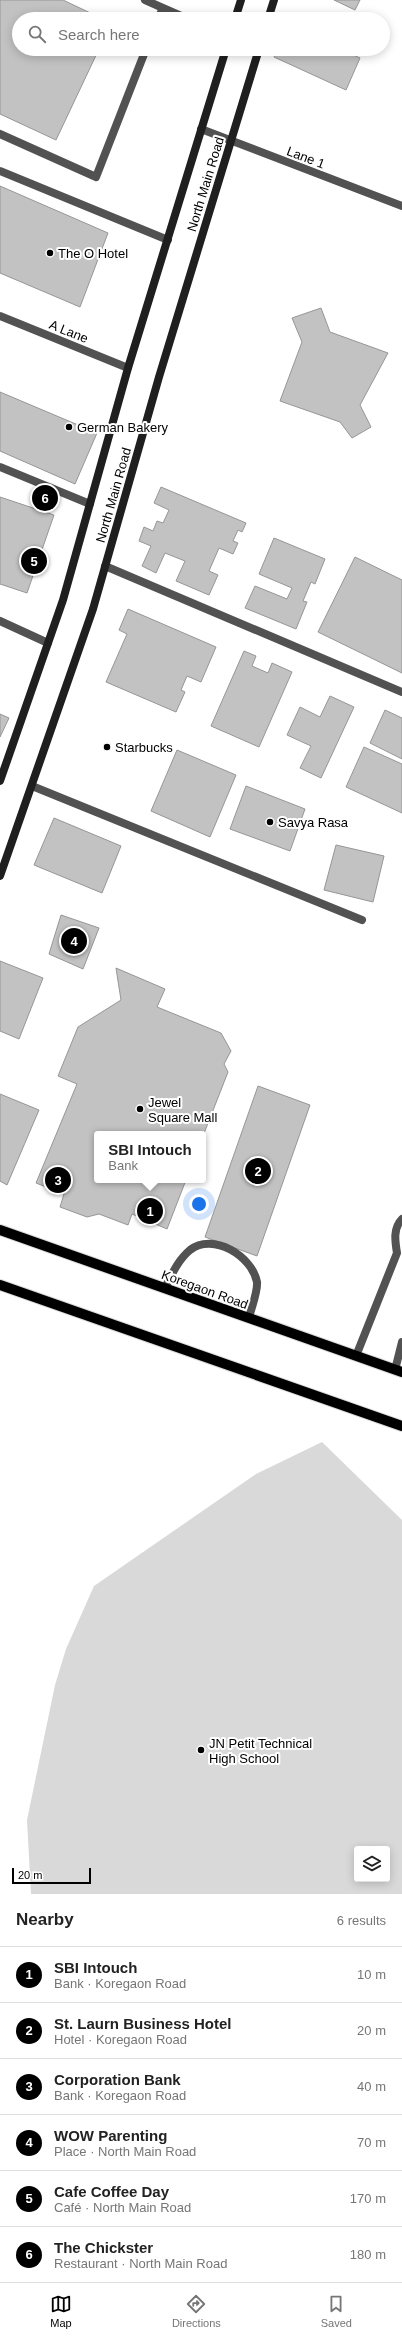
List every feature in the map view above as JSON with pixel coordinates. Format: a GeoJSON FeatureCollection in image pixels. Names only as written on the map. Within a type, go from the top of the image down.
{"type":"FeatureCollection","features":[{"type":"Feature","properties":{"kind":"main road"},"geometry":{"type":"LineString","coordinates":[[237,12],[241,0]]}},
{"type":"Feature","properties":{"kind":"main road"},"geometry":{"type":"LineString","coordinates":[[270,12],[274,0]]}},
{"type":"Feature","properties":{"kind":"main road","name":"North Main Road"},"geometry":{"type":"LineString","coordinates":[[0,781],[63,600],[128,368],[224,56]]}},
{"type":"Feature","properties":{"kind":"main road","name":"North Main Road"},"geometry":{"type":"LineString","coordinates":[[0,876],[93,609],[159,377],[256,56]]}},
{"type":"Feature","properties":{"kind":"main road","name":"Koregaon Road"},"geometry":{"type":"LineString","coordinates":[[0,1230],[398,1371]]}},
{"type":"Feature","properties":{"kind":"main road"},"geometry":{"type":"LineString","coordinates":[[0,1285],[402,1426]]}},
{"type":"Feature","properties":{"kind":"street"},"geometry":{"type":"LineString","coordinates":[[145,0],[171,12]]}},
{"type":"Feature","properties":{"kind":"street"},"geometry":{"type":"LineString","coordinates":[[161,12],[162,8]]}},
{"type":"Feature","properties":{"kind":"street"},"geometry":{"type":"LineString","coordinates":[[0,134],[96,177],[143,56]]}},
{"type":"Feature","properties":{"kind":"street","name":"Lane 1"},"geometry":{"type":"LineString","coordinates":[[201,129],[402,206]]}},
{"type":"Feature","properties":{"kind":"street"},"geometry":{"type":"LineString","coordinates":[[0,170],[168,240]]}},
{"type":"Feature","properties":{"kind":"street","name":"A Lane"},"geometry":{"type":"LineString","coordinates":[[0,316],[128,368]]}},
{"type":"Feature","properties":{"kind":"street"},"geometry":{"type":"LineString","coordinates":[[0,468],[90,504]]}},
{"type":"Feature","properties":{"kind":"street"},"geometry":{"type":"LineString","coordinates":[[105,566],[402,692]]}},
{"type":"Feature","properties":{"kind":"street"},"geometry":{"type":"LineString","coordinates":[[0,621],[48,643]]}},
{"type":"Feature","properties":{"kind":"street"},"geometry":{"type":"LineString","coordinates":[[32,786],[362,920]]}},
{"type":"Feature","properties":{"kind":"street"},"geometry":{"type":"LineString","coordinates":[[356,1356],[397,1253],[394,1237],[398,1223],[402,1219]]}},
{"type":"Feature","properties":{"kind":"street"},"geometry":{"type":"LineString","coordinates":[[165,1288],[176,1266],[191,1249],[212,1243],[230,1249],[248,1264],[257,1283],[249,1318]]}},
{"type":"Feature","properties":{"kind":"street"},"geometry":{"type":"LineString","coordinates":[[398,1371],[402,1342]]}},
{"type":"Feature","properties":{"kind":"shaded area","name":"JN Petit Technical High School"},"geometry":{"type":"Polygon","coordinates":[[[322,1442],[402,1520],[402,1894],[31,1894],[27,1820],[55,1685],[66,1649],[94,1586],[256,1474],[322,1442]]]}},
{"type":"Feature","properties":{"kind":"building"},"geometry":{"type":"Polygon","coordinates":[[[0,0],[63,0],[88,12],[12,12],[12,56],[96,56],[56,140],[0,114],[0,0]]]}},
{"type":"Feature","properties":{"kind":"building"},"geometry":{"type":"Polygon","coordinates":[[[334,0],[360,0],[355,10],[334,0]]]}},
{"type":"Feature","properties":{"kind":"building"},"geometry":{"type":"Polygon","coordinates":[[[356,56],[360,58],[346,90],[274,57],[356,56]]]}},
{"type":"Feature","properties":{"kind":"building","name":"The O Hotel"},"geometry":{"type":"Polygon","coordinates":[[[0,186],[108,233],[80,307],[0,273],[0,186]]]}},
{"type":"Feature","properties":{"kind":"building"},"geometry":{"type":"Polygon","coordinates":[[[321,308],[330,332],[388,353],[360,405],[371,427],[352,438],[340,422],[280,401],[302,342],[292,318],[321,308]]]}},
{"type":"Feature","properties":{"kind":"building"},"geometry":{"type":"Polygon","coordinates":[[[0,392],[97,433],[75,484],[0,451],[0,392]]]}},
{"type":"Feature","properties":{"kind":"building"},"geometry":{"type":"Polygon","coordinates":[[[161,487],[246,523],[242,532],[238,530],[233,541],[238,543],[233,554],[219,548],[209,571],[218,575],[209,595],[176,581],[185,561],[165,553],[156,573],[142,566],[151,546],[139,541],[144,527],[153,531],[157,521],[163,523],[169,510],[154,503],[161,487]]]}},
{"type":"Feature","properties":{"kind":"building"},"geometry":{"type":"Polygon","coordinates":[[[0,497],[54,515],[27,593],[0,584],[0,497]]]}},
{"type":"Feature","properties":{"kind":"building"},"geometry":{"type":"Polygon","coordinates":[[[274,538],[325,559],[315,584],[311,582],[303,601],[307,602],[296,629],[245,608],[255,586],[287,599],[292,588],[259,574],[274,538]]]}},
{"type":"Feature","properties":{"kind":"building"},"geometry":{"type":"Polygon","coordinates":[[[355,557],[402,580],[402,673],[318,632],[355,557]]]}},
{"type":"Feature","properties":{"kind":"building"},"geometry":{"type":"Polygon","coordinates":[[[128,609],[216,647],[201,682],[187,676],[181,690],[185,692],[176,712],[106,682],[127,634],[119,630],[128,609]]]}},
{"type":"Feature","properties":{"kind":"building"},"geometry":{"type":"Polygon","coordinates":[[[244,651],[256,656],[252,666],[268,673],[272,663],[292,672],[259,747],[211,726],[244,651]]]}},
{"type":"Feature","properties":{"kind":"building"},"geometry":{"type":"Polygon","coordinates":[[[330,696],[354,707],[321,778],[300,768],[311,746],[287,735],[300,707],[320,717],[330,696]]]}},
{"type":"Feature","properties":{"kind":"building"},"geometry":{"type":"Polygon","coordinates":[[[385,710],[402,718],[402,759],[370,743],[385,710]]]}},
{"type":"Feature","properties":{"kind":"building"},"geometry":{"type":"Polygon","coordinates":[[[0,714],[9,718],[0,737],[0,714]]]}},
{"type":"Feature","properties":{"kind":"building"},"geometry":{"type":"Polygon","coordinates":[[[364,747],[402,764],[402,813],[346,787],[364,747]]]}},
{"type":"Feature","properties":{"kind":"building"},"geometry":{"type":"Polygon","coordinates":[[[177,750],[236,775],[210,837],[151,811],[177,750]]]}},
{"type":"Feature","properties":{"kind":"building"},"geometry":{"type":"Polygon","coordinates":[[[246,786],[305,809],[290,851],[230,829],[246,786]]]}},
{"type":"Feature","properties":{"kind":"building"},"geometry":{"type":"Polygon","coordinates":[[[54,818],[121,846],[102,893],[34,865],[54,818]]]}},
{"type":"Feature","properties":{"kind":"building"},"geometry":{"type":"Polygon","coordinates":[[[336,845],[384,856],[373,902],[324,890],[336,845]]]}},
{"type":"Feature","properties":{"kind":"building"},"geometry":{"type":"Polygon","coordinates":[[[61,915],[99,928],[83,969],[49,954],[61,915]]]}},
{"type":"Feature","properties":{"kind":"building"},"geometry":{"type":"Polygon","coordinates":[[[0,961],[43,978],[19,1039],[0,1031],[0,961]]]}},
{"type":"Feature","properties":{"kind":"building","name":"Jewel Square Mall"},"geometry":{"type":"Polygon","coordinates":[[[116,968],[165,989],[157,1007],[221,1033],[231,1051],[224,1064],[228,1072],[205,1131],[94,1131],[94,1183],[185,1183],[167,1229],[132,1214],[128,1225],[99,1214],[87,1217],[60,1207],[64,1194],[36,1183],[77,1084],[58,1076],[78,1027],[121,1000],[116,968]]]}},
{"type":"Feature","properties":{"kind":"building"},"geometry":{"type":"Polygon","coordinates":[[[258,1086],[310,1105],[257,1256],[205,1237],[258,1086]]]}},
{"type":"Feature","properties":{"kind":"building"},"geometry":{"type":"Polygon","coordinates":[[[0,1094],[39,1110],[7,1185],[0,1181],[0,1094]]]}},
{"type":"Feature","properties":{"kind":"place","name":"The O Hotel"},"geometry":{"type":"Point","coordinates":[50,253]}},
{"type":"Feature","properties":{"kind":"place","name":"German Bakery"},"geometry":{"type":"Point","coordinates":[69,427]}},
{"type":"Feature","properties":{"kind":"place","name":"The Chickster"},"geometry":{"type":"Point","coordinates":[45,498]}},
{"type":"Feature","properties":{"kind":"place","name":"Cafe Coffee Day"},"geometry":{"type":"Point","coordinates":[34,561]}},
{"type":"Feature","properties":{"kind":"place","name":"Starbucks"},"geometry":{"type":"Point","coordinates":[107,747]}},
{"type":"Feature","properties":{"kind":"place","name":"Savya Rasa"},"geometry":{"type":"Point","coordinates":[270,822]}},
{"type":"Feature","properties":{"kind":"place","name":"WOW Parenting"},"geometry":{"type":"Point","coordinates":[74,941]}},
{"type":"Feature","properties":{"kind":"place","name":"Jewel Square Mall"},"geometry":{"type":"Point","coordinates":[140,1109]}},
{"type":"Feature","properties":{"kind":"place","name":"St. Laurn Business Hotel"},"geometry":{"type":"Point","coordinates":[258,1171]}},
{"type":"Feature","properties":{"kind":"place","name":"Corporation Bank"},"geometry":{"type":"Point","coordinates":[58,1180]}},
{"type":"Feature","properties":{"kind":"place","name":"SBI Intouch"},"geometry":{"type":"Point","coordinates":[150,1211]}},
{"type":"Feature","properties":{"kind":"place","name":"JN Petit Technical High School"},"geometry":{"type":"Point","coordinates":[201,1750]}}]}
